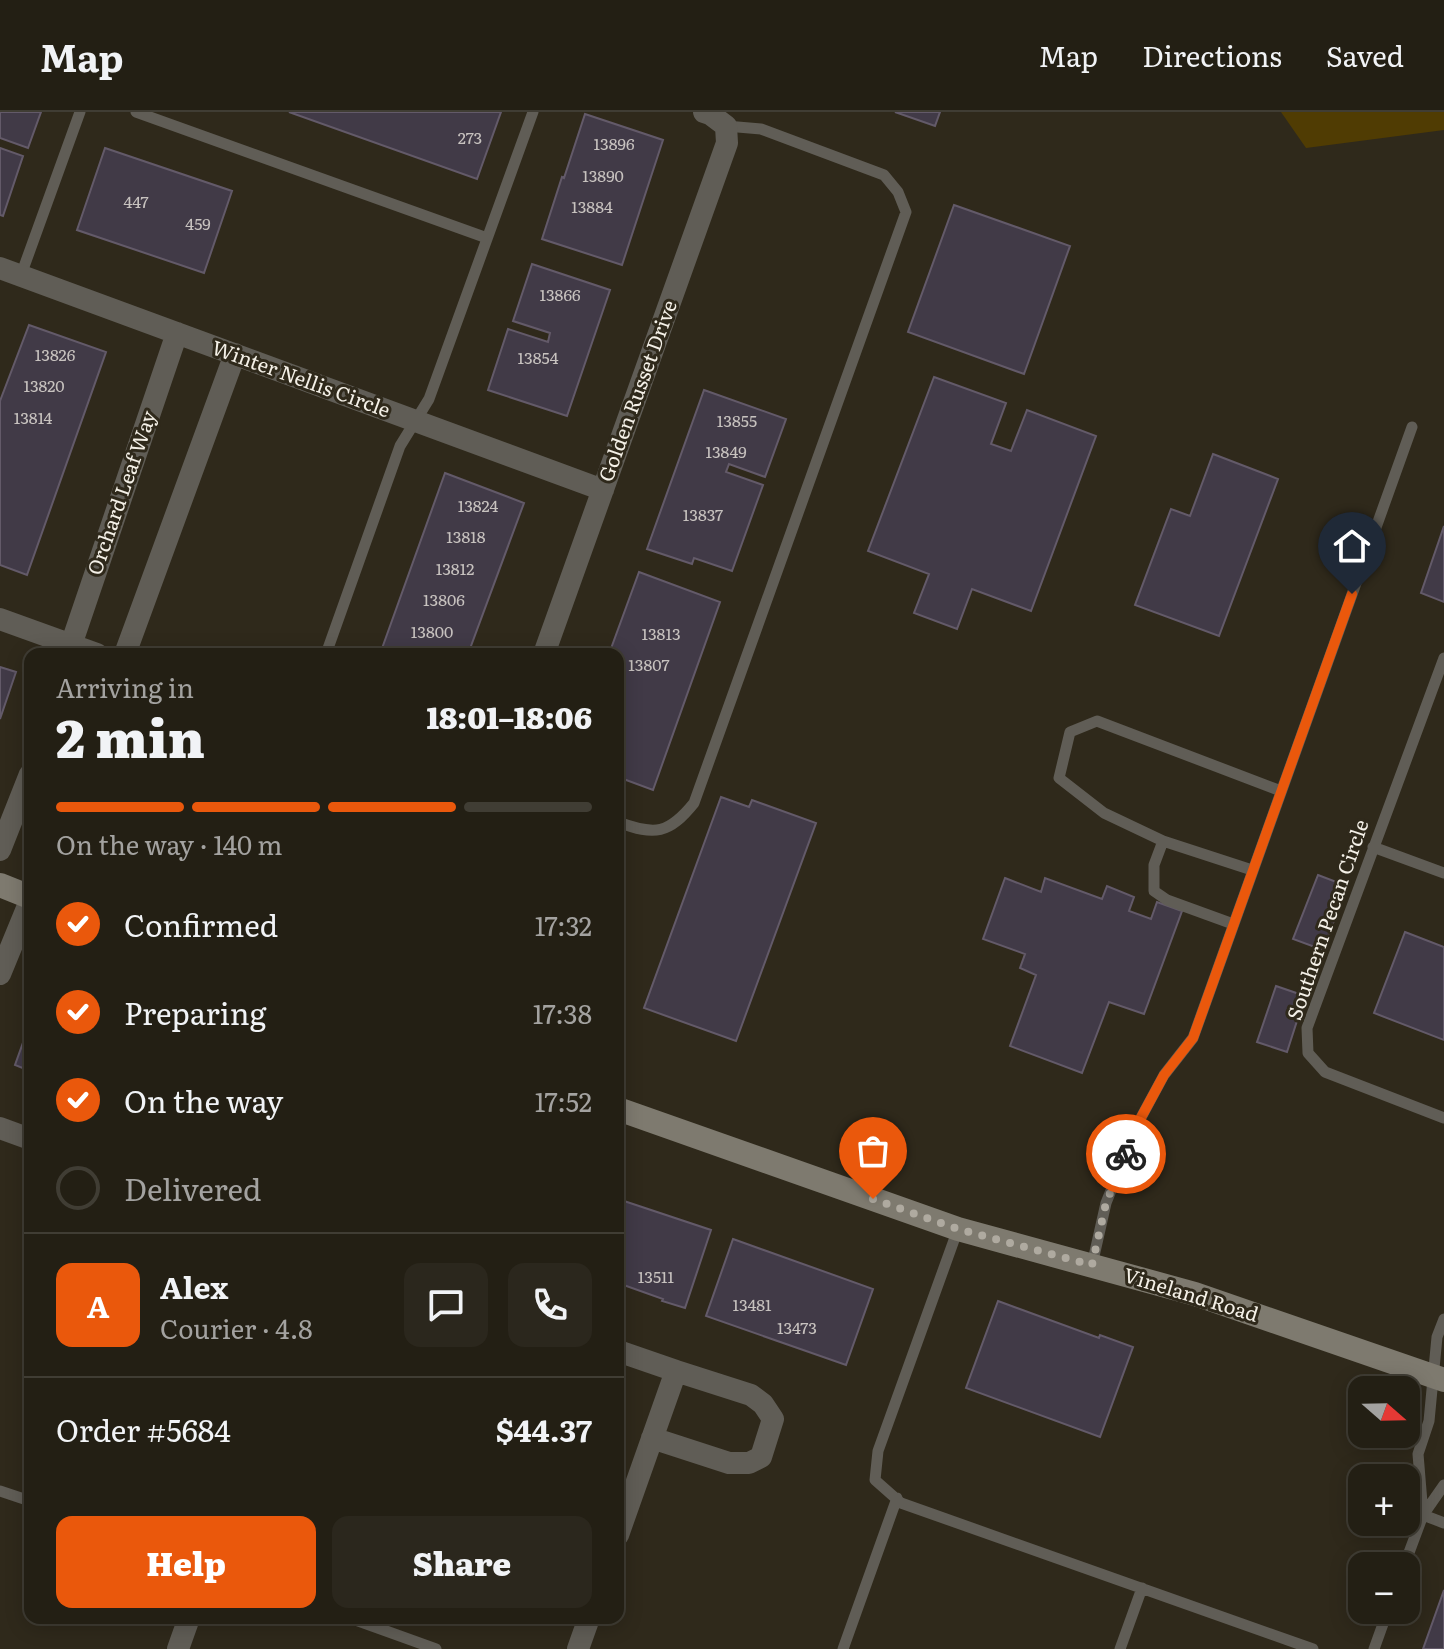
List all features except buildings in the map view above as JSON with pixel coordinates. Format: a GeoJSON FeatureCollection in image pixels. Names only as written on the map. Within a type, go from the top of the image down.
{"type":"FeatureCollection","features":[{"type":"Feature","properties":{"kind":"main road"},"geometry":{"type":"LineString","coordinates":[[0,885],[24,896]]}},
{"type":"Feature","properties":{"kind":"main road","name":"Vineland Road"},"geometry":{"type":"LineString","coordinates":[[624,1111],[958,1229],[1195,1294],[1439,1378]]}},
{"type":"Feature","properties":{"kind":"street"},"geometry":{"type":"LineString","coordinates":[[704,112],[726,126]]}},
{"type":"Feature","properties":{"kind":"street","name":"Golden Russet Drive"},"geometry":{"type":"LineString","coordinates":[[546,648],[727,143],[726,126]]}},
{"type":"Feature","properties":{"kind":"street","name":"Winter Nellis Circle"},"geometry":{"type":"LineString","coordinates":[[11,272],[603,490]]}},
{"type":"Feature","properties":{"kind":"street","name":"Orchard Leaf Way"},"geometry":{"type":"LineString","coordinates":[[69,648],[177,333]]}},
{"type":"Feature","properties":{"kind":"street"},"geometry":{"type":"LineString","coordinates":[[127,648],[235,354]]}},
{"type":"Feature","properties":{"kind":"street"},"geometry":{"type":"LineString","coordinates":[[0,619],[67,648]]}},
{"type":"Feature","properties":{"kind":"street"},"geometry":{"type":"LineString","coordinates":[[0,850],[24,789]]}},
{"type":"Feature","properties":{"kind":"street"},"geometry":{"type":"LineString","coordinates":[[0,974],[24,914]]}},
{"type":"Feature","properties":{"kind":"street"},"geometry":{"type":"LineString","coordinates":[[0,1128],[24,1137]]}},
{"type":"Feature","properties":{"kind":"street"},"geometry":{"type":"LineString","coordinates":[[624,1353],[751,1395],[763,1404],[773,1419],[761,1457],[749,1463],[729,1463],[652,1438]]}},
{"type":"Feature","properties":{"kind":"street"},"geometry":{"type":"LineString","coordinates":[[624,1518],[676,1371]]}},
{"type":"Feature","properties":{"kind":"street"},"geometry":{"type":"LineString","coordinates":[[178,1649],[187,1624]]}},
{"type":"Feature","properties":{"kind":"street"},"geometry":{"type":"LineString","coordinates":[[578,1649],[587,1624]]}},
{"type":"Feature","properties":{"kind":"lane"},"geometry":{"type":"LineString","coordinates":[[11,272],[80,112]]}},
{"type":"Feature","properties":{"kind":"lane"},"geometry":{"type":"LineString","coordinates":[[136,112],[487,238]]}},
{"type":"Feature","properties":{"kind":"lane"},"geometry":{"type":"LineString","coordinates":[[328,648],[400,446],[429,399],[533,112]]}},
{"type":"Feature","properties":{"kind":"lane"},"geometry":{"type":"LineString","coordinates":[[624,824],[658,831],[679,822],[694,803],[906,212],[898,192],[884,175],[761,129],[726,126]]}},
{"type":"Feature","properties":{"kind":"lane"},"geometry":{"type":"LineString","coordinates":[[1092,1265],[1106,1203],[1137,1125],[1164,1075],[1193,1038],[1412,427]]}},
{"type":"Feature","properties":{"kind":"lane","name":"Southern Pecan Circle"},"geometry":{"type":"LineString","coordinates":[[1444,658],[1307,1028],[1308,1053],[1325,1072],[1444,1118]]}},
{"type":"Feature","properties":{"kind":"lane"},"geometry":{"type":"LineString","coordinates":[[1252,870],[1163,841],[1104,813],[1059,778],[1070,732],[1097,721],[1281,791]]}},
{"type":"Feature","properties":{"kind":"lane"},"geometry":{"type":"LineString","coordinates":[[1163,841],[1154,865],[1154,891],[1167,900],[1233,924]]}},
{"type":"Feature","properties":{"kind":"lane"},"geometry":{"type":"LineString","coordinates":[[1373,847],[1444,873]]}},
{"type":"Feature","properties":{"kind":"lane"},"geometry":{"type":"LineString","coordinates":[[958,1229],[878,1451],[875,1480],[901,1503],[1313,1649]]}},
{"type":"Feature","properties":{"kind":"lane"},"geometry":{"type":"LineString","coordinates":[[1423,1515],[1418,1454],[1439,1378],[1437,1337],[1444,1319]]}},
{"type":"Feature","properties":{"kind":"lane"},"geometry":{"type":"LineString","coordinates":[[1409,1552],[1423,1515],[1444,1485]]}},
{"type":"Feature","properties":{"kind":"lane"},"geometry":{"type":"LineString","coordinates":[[0,1491],[24,1499]]}},
{"type":"Feature","properties":{"kind":"lane"},"geometry":{"type":"LineString","coordinates":[[843,1649],[897,1498]]}},
{"type":"Feature","properties":{"kind":"lane"},"geometry":{"type":"LineString","coordinates":[[1423,1515],[1444,1523]]}},
{"type":"Feature","properties":{"kind":"lane"},"geometry":{"type":"LineString","coordinates":[[1120,1649],[1142,1588]]}},
{"type":"Feature","properties":{"kind":"lane"},"geometry":{"type":"LineString","coordinates":[[367,1624],[436,1649]]}},
{"type":"Feature","properties":{"kind":"lane"},"geometry":{"type":"LineString","coordinates":[[386,1631],[389,1624]]}},
{"type":"Feature","properties":{"kind":"lane"},"geometry":{"type":"LineString","coordinates":[[1374,1649],[1383,1624]]}},
{"type":"Feature","properties":{"kind":"shaded area"},"geometry":{"type":"Polygon","coordinates":[[[1281,112],[1444,112],[1444,130],[1306,148],[1281,112]]]}},
{"type":"Feature","properties":{"kind":"way so far"},"geometry":{"type":"LineString","coordinates":[[873,1199],[958,1229],[1092,1265],[1106,1203],[1126,1154]]}},
{"type":"Feature","properties":{"kind":"route"},"geometry":{"type":"LineString","coordinates":[[1126,1154],[1137,1125],[1164,1075],[1193,1038],[1352,594]]}}]}
